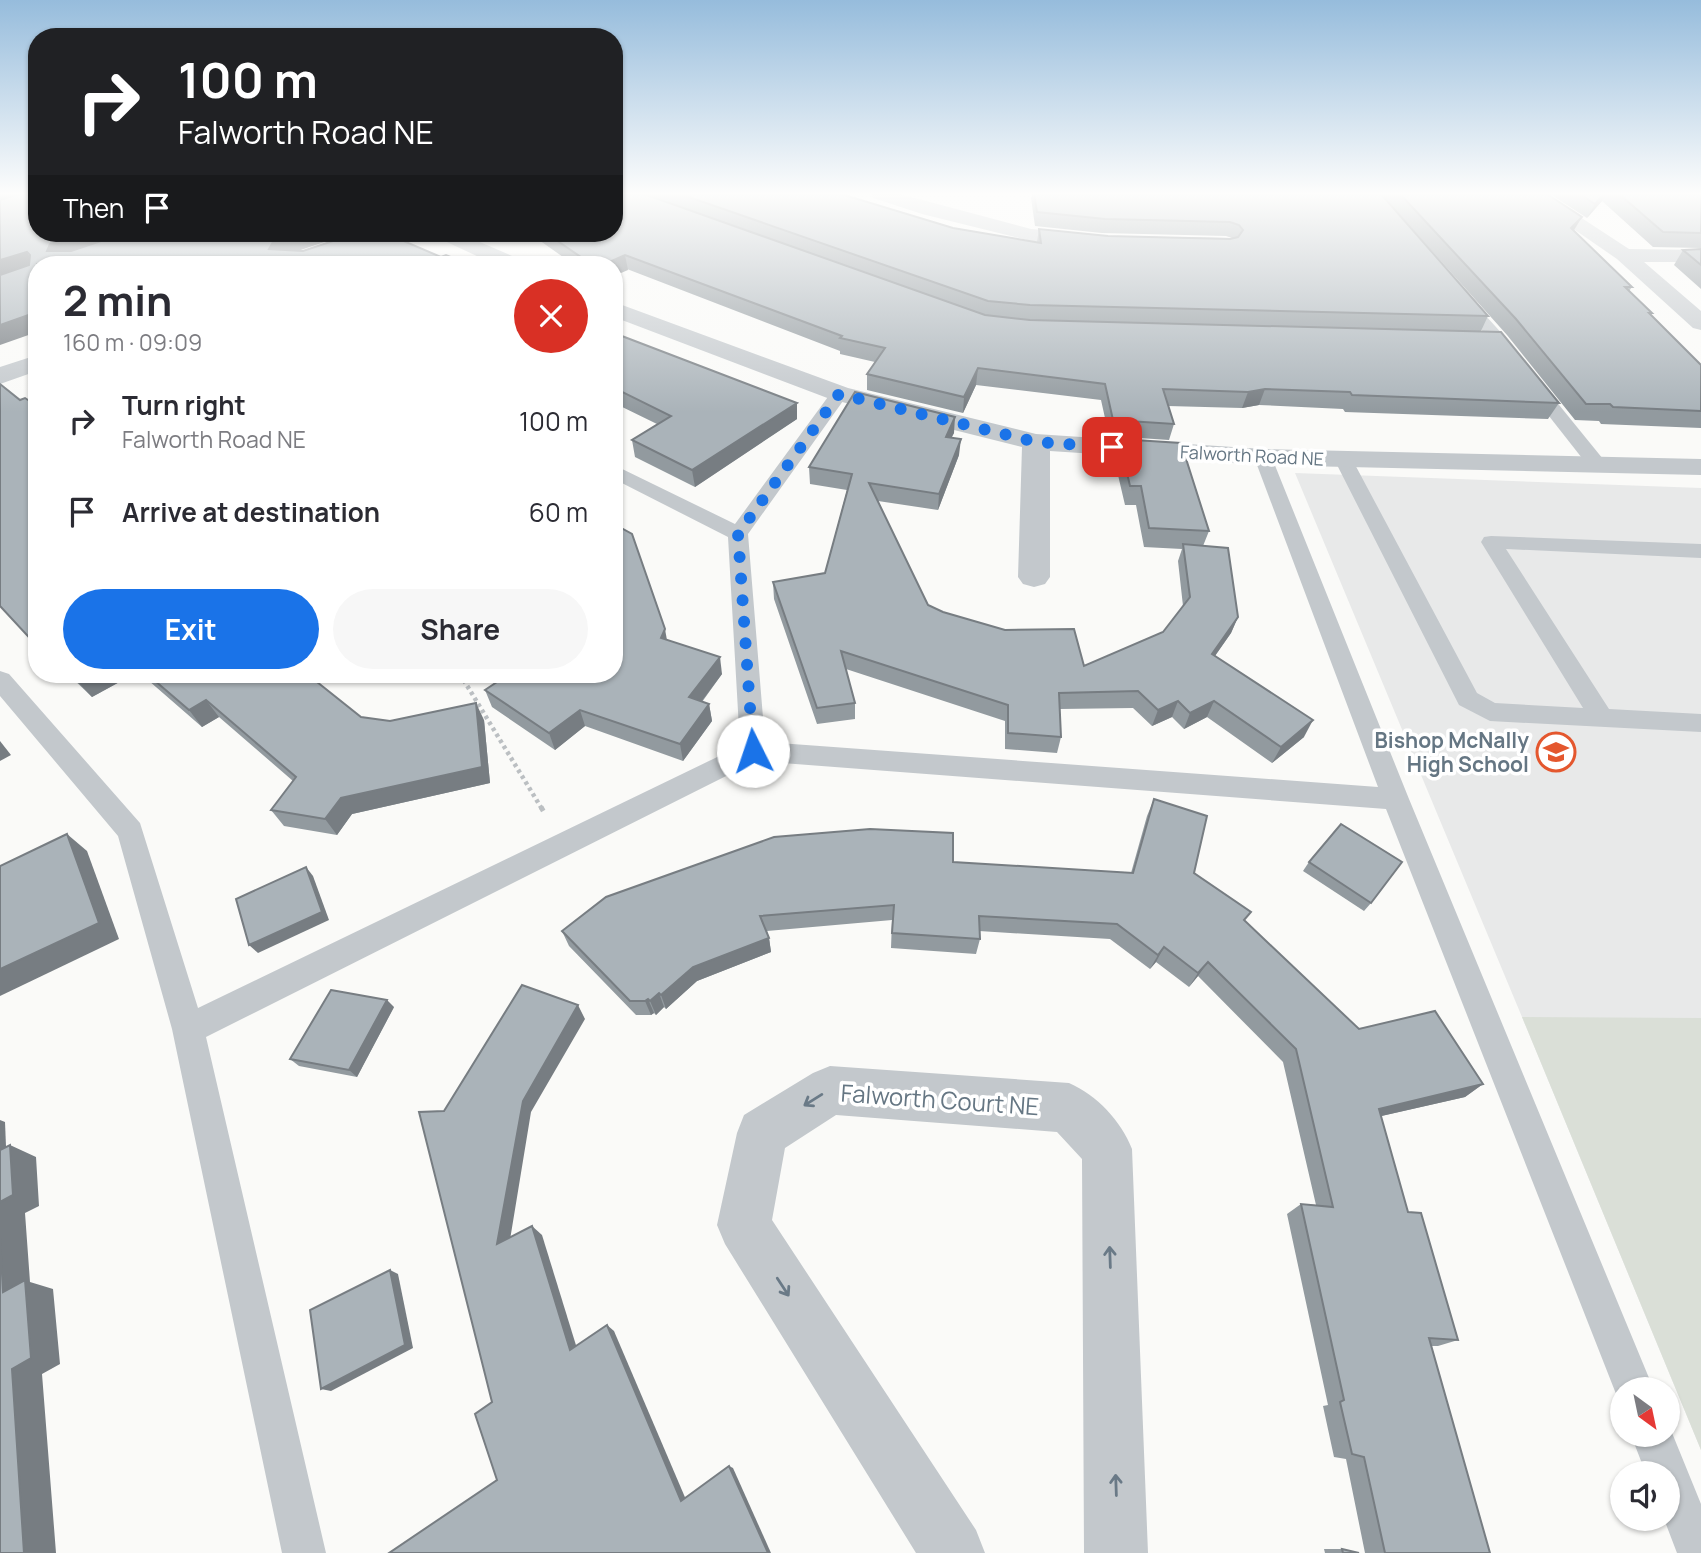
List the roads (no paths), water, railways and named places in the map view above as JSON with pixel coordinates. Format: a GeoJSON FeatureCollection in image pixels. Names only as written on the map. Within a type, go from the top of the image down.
{"type":"FeatureCollection","features":[{"type":"Feature","properties":{"kind":"street"},"geometry":{"type":"LineString","coordinates":[[1637,266],[1701,323]]}},
{"type":"Feature","properties":{"kind":"street","name":"Falworth Road NE"},"geometry":{"type":"LineString","coordinates":[[623,313],[839,394],[1036,442],[1263,457],[1701,467]]}},
{"type":"Feature","properties":{"kind":"street"},"geometry":{"type":"LineString","coordinates":[[0,376],[28,365]]}},
{"type":"Feature","properties":{"kind":"street"},"geometry":{"type":"LineString","coordinates":[[1034,578],[1036,442]]}},
{"type":"Feature","properties":{"kind":"street","name":"Falworth Court NE"},"geometry":{"type":"LineString","coordinates":[[953,1553],[744,1225],[762,1133],[830,1090],[1069,1108],[1107,1149],[1116,1553]]}},
{"type":"Feature","properties":{"kind":"lane"},"geometry":{"type":"LineString","coordinates":[[1453,288],[1503,345],[1457,339]]}},
{"type":"Feature","properties":{"kind":"lane"},"geometry":{"type":"LineString","coordinates":[[1523,371],[1596,463]]}},
{"type":"Feature","properties":{"kind":"lane"},"geometry":{"type":"LineString","coordinates":[[753,751],[738,534],[839,394]]}},
{"type":"Feature","properties":{"kind":"lane"},"geometry":{"type":"LineString","coordinates":[[1263,457],[1396,799],[1628,1377]]}},
{"type":"Feature","properties":{"kind":"lane"},"geometry":{"type":"LineString","coordinates":[[1343,459],[1468,699],[1490,712],[1701,723]]}},
{"type":"Feature","properties":{"kind":"lane"},"geometry":{"type":"LineString","coordinates":[[623,476],[738,534]]}},
{"type":"Feature","properties":{"kind":"lane"},"geometry":{"type":"LineString","coordinates":[[1602,718],[1491,542],[1701,551]]}},
{"type":"Feature","properties":{"kind":"lane"},"geometry":{"type":"LineString","coordinates":[[0,680],[130,831],[188,1028],[304,1553]]}},
{"type":"Feature","properties":{"kind":"lane"},"geometry":{"type":"LineString","coordinates":[[188,1028],[753,751],[1396,799]]}},
{"type":"Feature","properties":{"kind":"lane"},"geometry":{"type":"LineString","coordinates":[[1680,1506],[1699,1553]]}},
{"type":"Feature","properties":{"kind":"place","name":"Bishop McNally High School"},"geometry":{"type":"Point","coordinates":[1556,752]}}]}
